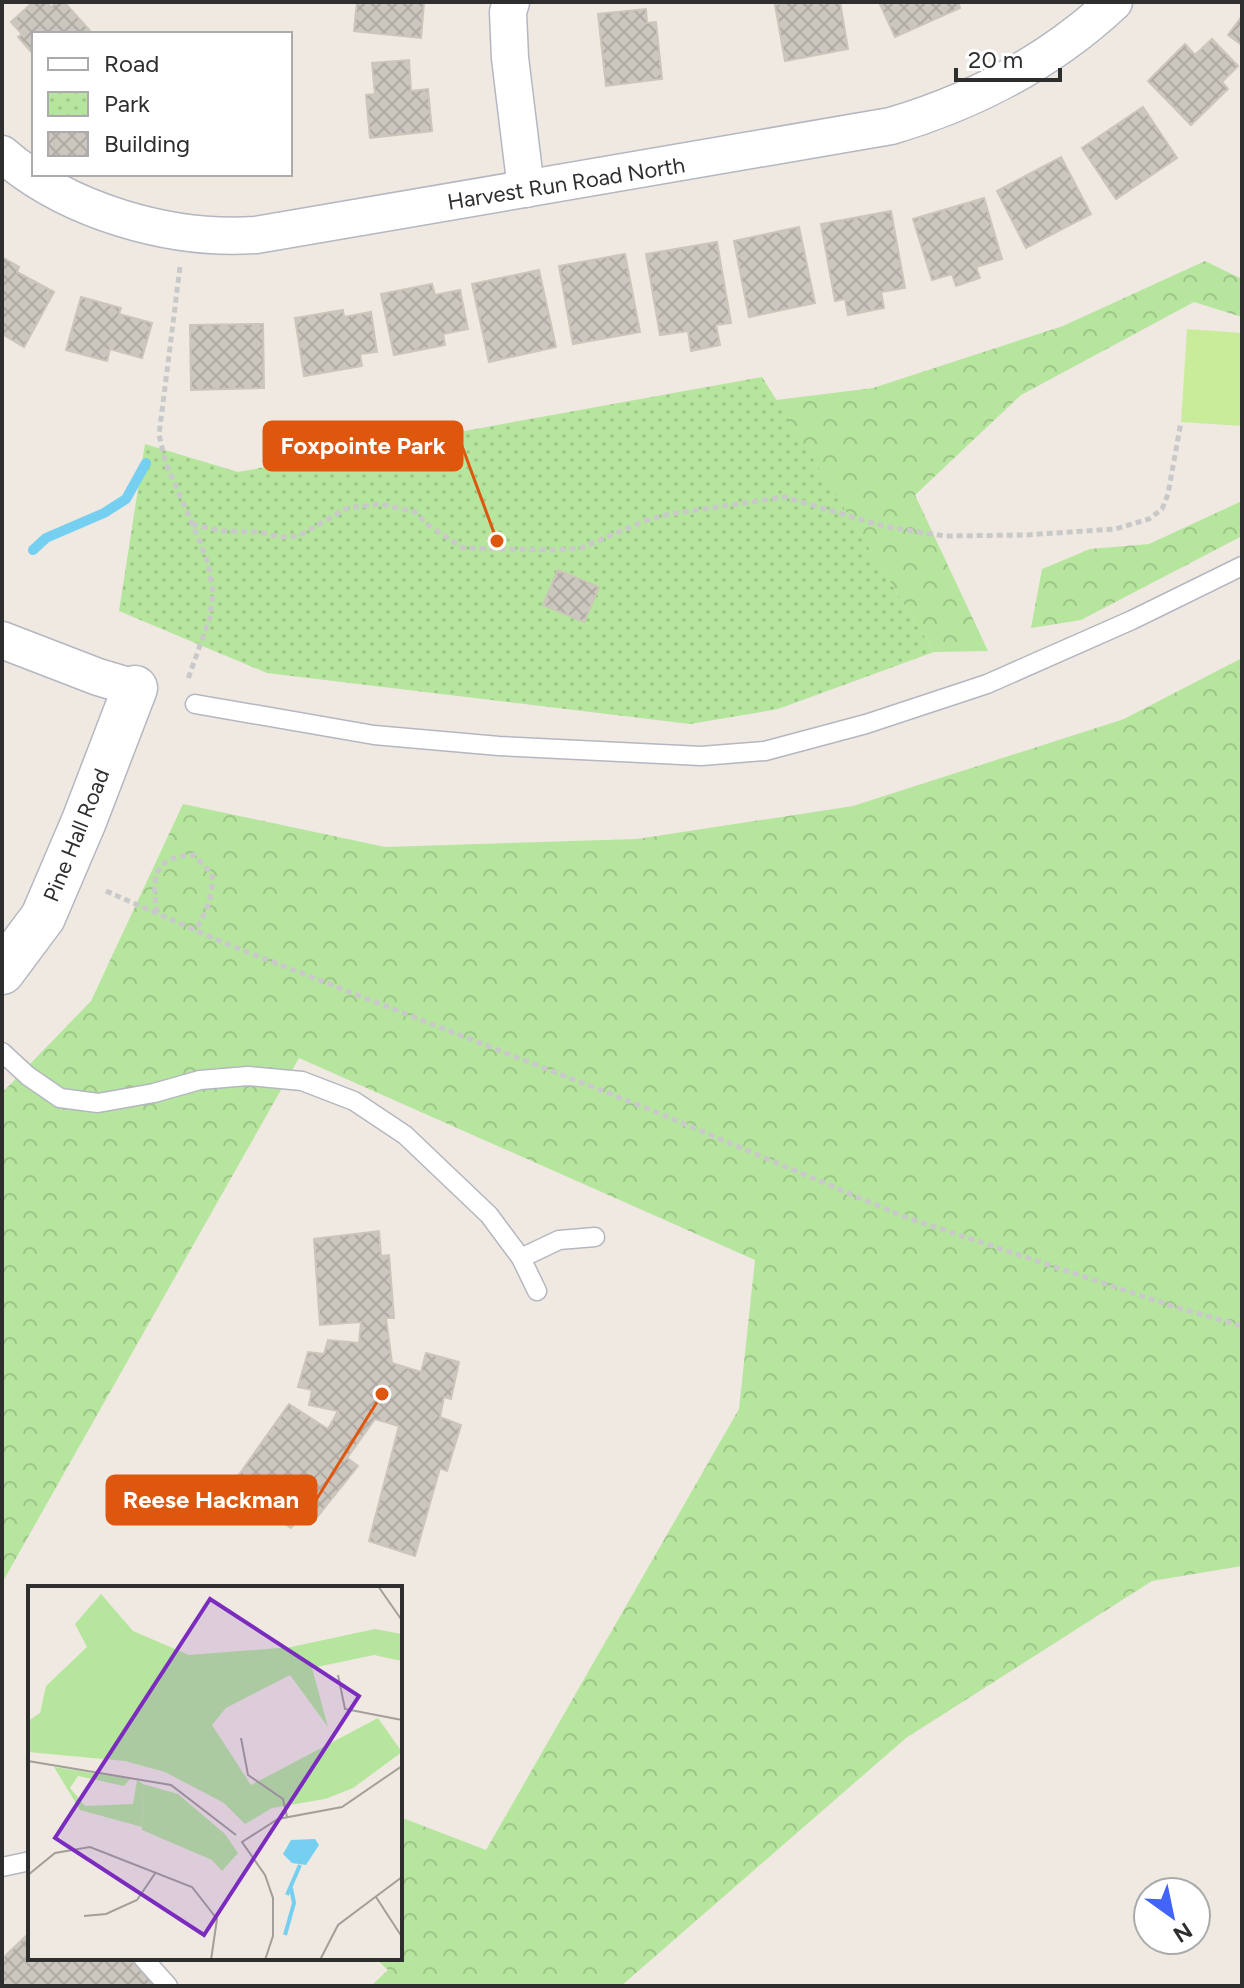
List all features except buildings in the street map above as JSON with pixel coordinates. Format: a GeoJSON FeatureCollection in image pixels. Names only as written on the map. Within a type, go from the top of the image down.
{"type":"FeatureCollection","features":[{"type":"Feature","properties":{"kind":"street"},"geometry":{"type":"LineString","coordinates":[[511,2],[508,12],[510,58],[526,189]]}},
{"type":"Feature","properties":{"kind":"street","name":"Harvest Run Road North"},"geometry":{"type":"LineString","coordinates":[[2,154],[41,182],[97,208],[149,227],[199,235],[256,235],[891,126],[926,116],[1003,82],[1079,33],[1114,2]]}},
{"type":"Feature","properties":{"kind":"street"},"geometry":{"type":"LineString","coordinates":[[2,640],[135,688]]}},
{"type":"Feature","properties":{"kind":"street","name":"Pine Hall Road"},"geometry":{"type":"LineString","coordinates":[[2,972],[43,917],[135,688]]}},
{"type":"Feature","properties":{"kind":"lane"},"geometry":{"type":"LineString","coordinates":[[195,704],[374,735],[483,745],[701,756],[765,751],[866,724],[987,684],[1132,620],[1242,566]]}},
{"type":"Feature","properties":{"kind":"lane"},"geometry":{"type":"LineString","coordinates":[[2,1052],[28,1076],[60,1098],[98,1103],[154,1093],[200,1080],[248,1076],[302,1081],[354,1101],[405,1135],[489,1215],[521,1258],[537,1291]]}},
{"type":"Feature","properties":{"kind":"lane"},"geometry":{"type":"LineString","coordinates":[[521,1258],[559,1240],[595,1237]]}},
{"type":"Feature","properties":{"kind":"lane"},"geometry":{"type":"LineString","coordinates":[[2,1867],[28,1861]]}},
{"type":"Feature","properties":{"kind":"lane"},"geometry":{"type":"LineString","coordinates":[[145,1960],[168,1986]]}},
{"type":"Feature","properties":{"kind":"path"},"geometry":{"type":"LineString","coordinates":[[180,264],[159,435],[166,464],[208,563],[213,592],[210,617],[188,679]]}},
{"type":"Feature","properties":{"kind":"path"},"geometry":{"type":"LineString","coordinates":[[192,524],[221,531],[299,536],[347,508],[381,504],[415,512],[428,525],[463,548],[555,550],[581,548],[644,521],[669,514],[785,497],[883,526],[944,536],[1115,529],[1149,519],[1162,509],[1168,494],[1181,422]]}},
{"type":"Feature","properties":{"kind":"path"},"geometry":{"type":"LineString","coordinates":[[157,914],[154,881],[163,863],[179,855],[194,855],[212,874],[213,890],[209,907],[195,931]]}},
{"type":"Feature","properties":{"kind":"path"},"geometry":{"type":"LineString","coordinates":[[106,891],[195,931],[635,1103],[905,1217],[1172,1306],[1242,1326]]}},
{"type":"Feature","properties":{"kind":"green space"},"geometry":{"type":"Polygon","coordinates":[[[1205,261],[1242,279],[1242,317],[1194,302],[1021,395],[915,495],[988,651],[934,652],[776,400],[873,388],[1063,326],[1205,261]]]}},
{"type":"Feature","properties":{"kind":"green space"},"geometry":{"type":"Polygon","coordinates":[[[1187,329],[1242,333],[1242,426],[1181,422],[1187,329]]]}},
{"type":"Feature","properties":{"kind":"green space"},"geometry":{"type":"Polygon","coordinates":[[[762,377],[934,652],[778,709],[690,724],[267,673],[119,611],[145,444],[238,472],[762,377]]]}},
{"type":"Feature","properties":{"kind":"green space"},"geometry":{"type":"Polygon","coordinates":[[[1242,501],[1242,536],[1081,620],[1031,628],[1042,569],[1090,549],[1149,544],[1242,501]]]}},
{"type":"Feature","properties":{"kind":"green space"},"geometry":{"type":"Polygon","coordinates":[[[1242,658],[1242,1566],[1152,1581],[906,1738],[621,1986],[371,1986],[388,1970],[377,1960],[402,1960],[402,1818],[486,1850],[739,1409],[755,1260],[299,1058],[2,1583],[2,1093],[91,1001],[183,804],[385,847],[637,839],[853,806],[1124,719],[1242,658]]]}},
{"type":"Feature","properties":{"kind":"waterway"},"geometry":{"type":"LineString","coordinates":[[33,550],[46,538],[104,513],[126,499],[146,463]]}},
{"type":"Feature","properties":{"kind":"place","name":"Foxpointe Park"},"geometry":{"type":"Point","coordinates":[497,541]}},
{"type":"Feature","properties":{"kind":"place","name":"Reese Hackman"},"geometry":{"type":"Point","coordinates":[382,1394]}}]}
